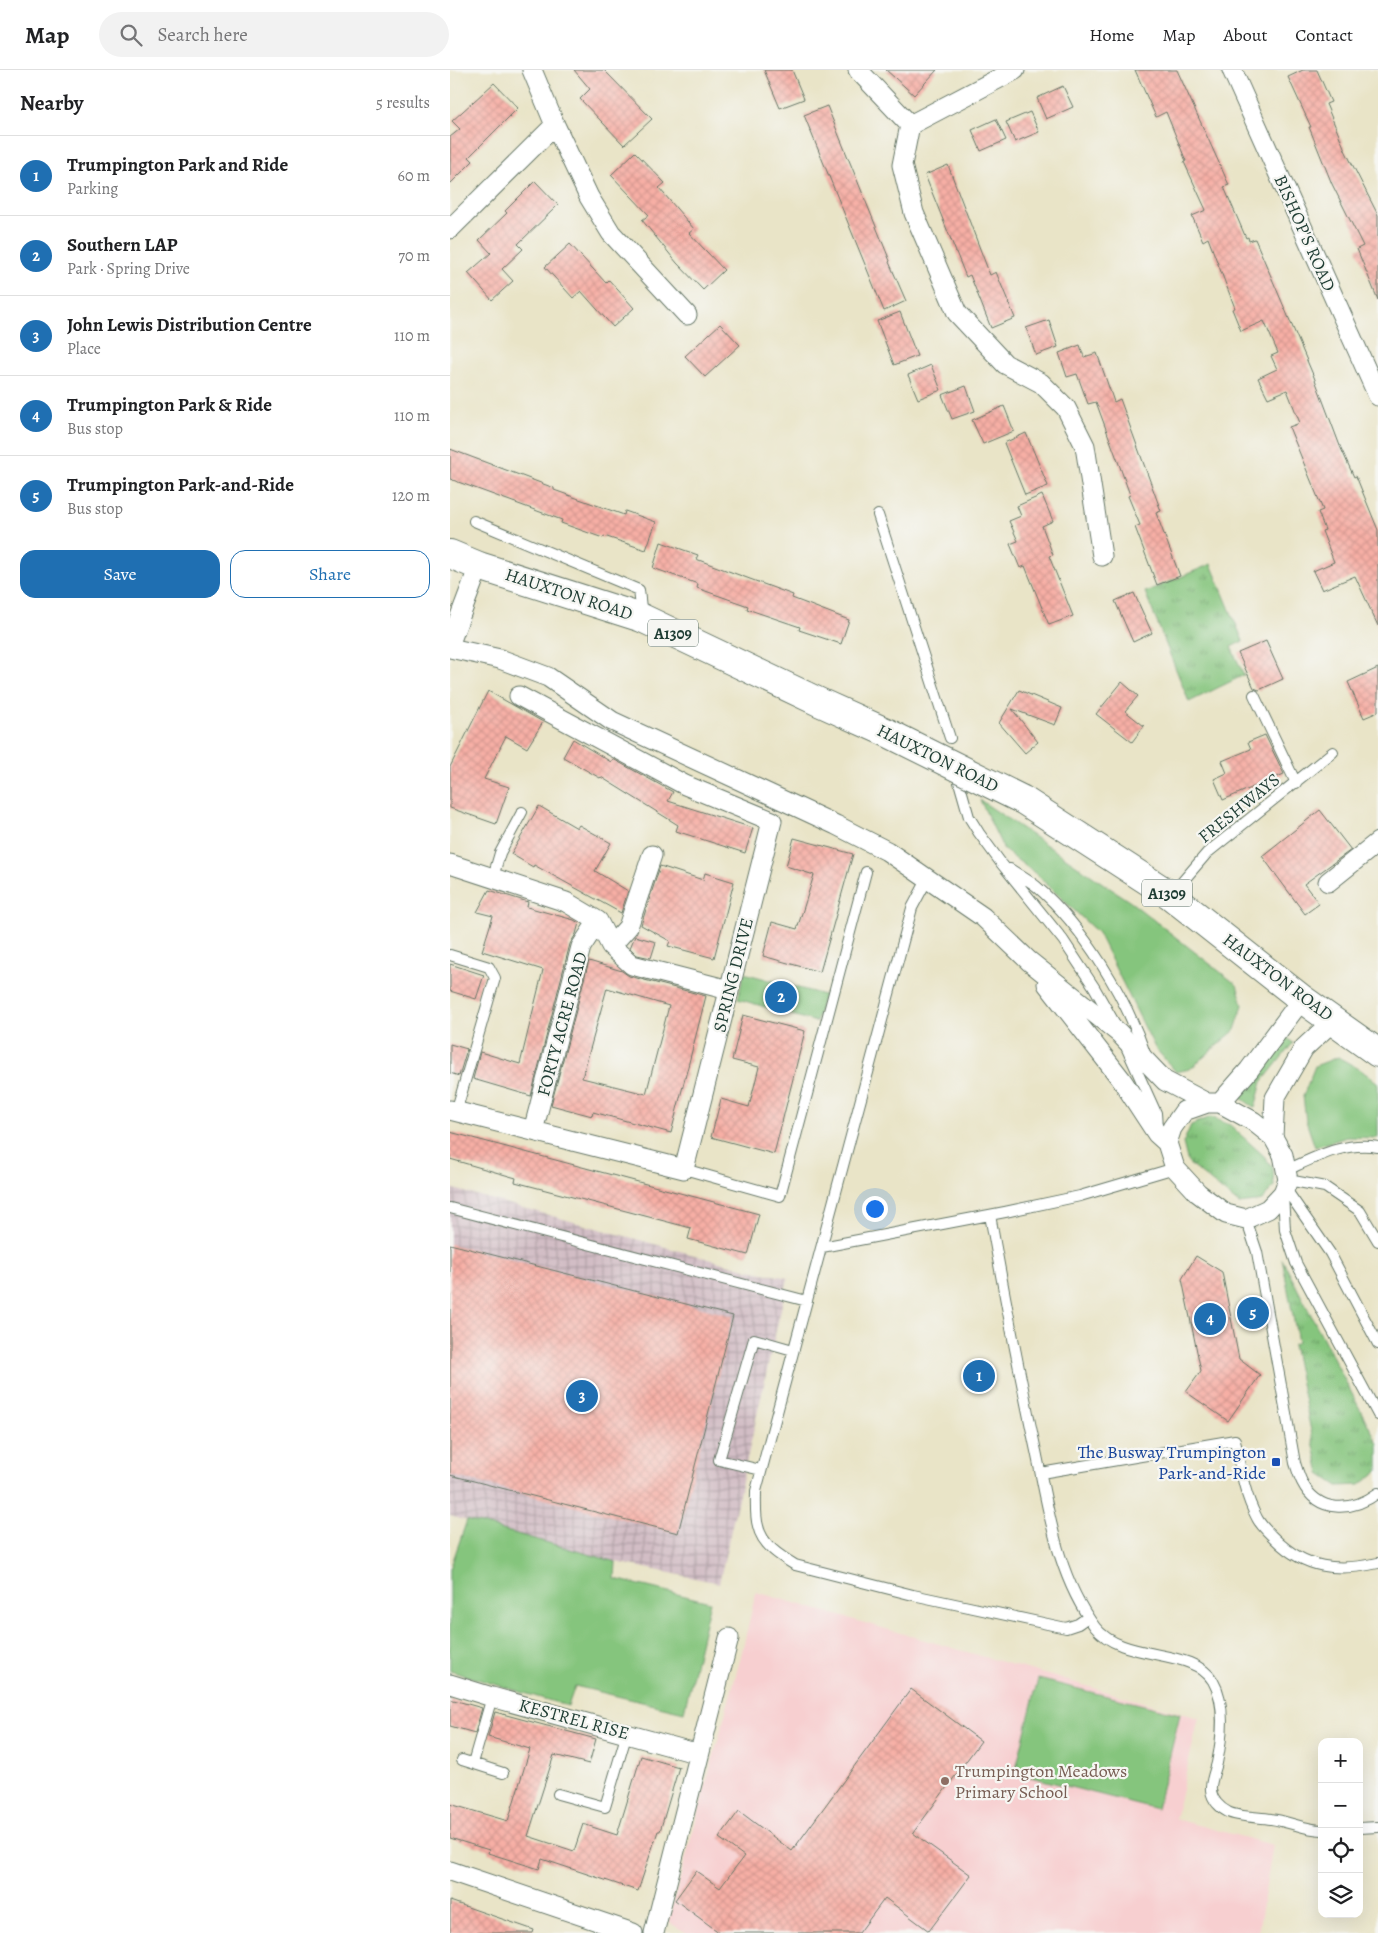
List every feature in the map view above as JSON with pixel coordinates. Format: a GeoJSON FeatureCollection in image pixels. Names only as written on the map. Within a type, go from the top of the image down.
{"type":"FeatureCollection","features":[{"type":"Feature","properties":{"kind":"main road","name":"HAUXTON ROAD"},"geometry":{"type":"LineString","coordinates":[[450,554],[479,566],[642,618],[819,702],[888,732],[1023,800],[1170,895],[1302,999],[1378,1052]]}},
{"type":"Feature","properties":{"kind":"street"},"geometry":{"type":"LineString","coordinates":[[532,70],[555,125],[589,197],[611,233],[687,316]]}},
{"type":"Feature","properties":{"kind":"street"},"geometry":{"type":"LineString","coordinates":[[858,70],[910,125]]}},
{"type":"Feature","properties":{"kind":"street"},"geometry":{"type":"LineString","coordinates":[[910,125],[1016,70]]}},
{"type":"Feature","properties":{"kind":"street","name":"BISHOP'S ROAD"},"geometry":{"type":"LineString","coordinates":[[1232,70],[1378,396]]}},
{"type":"Feature","properties":{"kind":"street"},"geometry":{"type":"LineString","coordinates":[[450,229],[555,125]]}},
{"type":"Feature","properties":{"kind":"street"},"geometry":{"type":"LineString","coordinates":[[910,125],[902,165],[914,213],[957,313],[1005,364],[1041,383],[1066,408],[1085,446],[1102,556]]}},
{"type":"Feature","properties":{"kind":"street"},"geometry":{"type":"LineString","coordinates":[[450,643],[479,566]]}},
{"type":"Feature","properties":{"kind":"street"},"geometry":{"type":"LineString","coordinates":[[450,648],[500,659],[548,677],[612,721],[887,850],[928,878],[983,917],[1029,961],[1119,1033],[1164,1081],[1253,1121],[1273,1137],[1283,1155],[1286,1183],[1268,1209],[1246,1219],[1226,1214],[1198,1193],[1175,1168],[1162,1138],[1121,1079],[1029,961]]}},
{"type":"Feature","properties":{"kind":"street","name":"SPRING DRIVE"},"geometry":{"type":"LineString","coordinates":[[519,696],[685,785],[772,821],[684,1168]]}},
{"type":"Feature","properties":{"kind":"street"},"geometry":{"type":"LineString","coordinates":[[1328,882],[1378,842]]}},
{"type":"Feature","properties":{"kind":"street","name":"FORTY ACRE ROAD"},"geometry":{"type":"LineString","coordinates":[[611,946],[628,927],[652,855]]}},
{"type":"Feature","properties":{"kind":"street"},"geometry":{"type":"LineString","coordinates":[[450,864],[566,902],[598,921]]}},
{"type":"Feature","properties":{"kind":"street","name":"FORTY ACRE ROAD"},"geometry":{"type":"LineString","coordinates":[[533,1131],[581,947],[598,921],[611,946],[632,965],[729,990]]}},
{"type":"Feature","properties":{"kind":"street"},"geometry":{"type":"LineString","coordinates":[[1162,1138],[1184,1112],[1214,1103],[1249,1070],[1302,999]]}},
{"type":"Feature","properties":{"kind":"street"},"geometry":{"type":"LineString","coordinates":[[1273,1137],[1275,1098],[1304,1048],[1334,1020]]}},
{"type":"Feature","properties":{"kind":"street"},"geometry":{"type":"LineString","coordinates":[[453,1111],[684,1168]]}},
{"type":"Feature","properties":{"kind":"street"},"geometry":{"type":"LineString","coordinates":[[654,1933],[729,1638]]}},
{"type":"Feature","properties":{"kind":"street","name":"KESTREL RISE"},"geometry":{"type":"LineString","coordinates":[[450,1684],[688,1751],[700,1752]]}},
{"type":"Feature","properties":{"kind":"street"},"geometry":{"type":"LineString","coordinates":[[450,1871],[633,1933]]}},
{"type":"Feature","properties":{"kind":"lane"},"geometry":{"type":"LineString","coordinates":[[878,515],[950,738]]}},
{"type":"Feature","properties":{"kind":"lane"},"geometry":{"type":"LineString","coordinates":[[474,521],[639,590],[642,618]]}},
{"type":"Feature","properties":{"kind":"lane"},"geometry":{"type":"LineString","coordinates":[[1254,695],[1296,783]]}},
{"type":"Feature","properties":{"kind":"lane","name":"FRESHWAYS"},"geometry":{"type":"LineString","coordinates":[[1170,895],[1208,853],[1333,752]]}},
{"type":"Feature","properties":{"kind":"lane"},"geometry":{"type":"LineString","coordinates":[[959,782],[969,816],[1001,863],[1063,940],[1094,987],[1119,1033],[1156,1114],[1162,1138]]}},
{"type":"Feature","properties":{"kind":"lane"},"geometry":{"type":"LineString","coordinates":[[492,878],[500,853],[522,812]]}},
{"type":"Feature","properties":{"kind":"lane"},"geometry":{"type":"LineString","coordinates":[[1001,863],[1036,886],[1090,947],[1113,983],[1141,1041],[1150,1068]]}},
{"type":"Feature","properties":{"kind":"lane"},"geometry":{"type":"LineString","coordinates":[[684,1168],[780,1196],[866,872]]}},
{"type":"Feature","properties":{"kind":"lane"},"geometry":{"type":"LineString","coordinates":[[928,878],[912,908],[761,1470],[756,1491],[758,1527],[765,1541],[778,1555],[795,1565],[912,1595],[1066,1628],[1078,1624],[1088,1617]]}},
{"type":"Feature","properties":{"kind":"lane"},"geometry":{"type":"LineString","coordinates":[[450,955],[490,967],[495,978],[453,1111]]}},
{"type":"Feature","properties":{"kind":"lane"},"geometry":{"type":"LineString","coordinates":[[1286,1183],[1337,1149],[1353,1145],[1378,1147]]}},
{"type":"Feature","properties":{"kind":"lane"},"geometry":{"type":"LineString","coordinates":[[822,1247],[1080,1196],[1175,1168]]}},
{"type":"Feature","properties":{"kind":"lane"},"geometry":{"type":"LineString","coordinates":[[1286,1183],[1324,1187],[1360,1211],[1378,1241]]}},
{"type":"Feature","properties":{"kind":"lane"},"geometry":{"type":"LineString","coordinates":[[1286,1183],[1330,1253],[1378,1344]]}},
{"type":"Feature","properties":{"kind":"lane"},"geometry":{"type":"LineString","coordinates":[[1286,1183],[1285,1230],[1296,1264],[1378,1415]]}},
{"type":"Feature","properties":{"kind":"lane"},"geometry":{"type":"LineString","coordinates":[[450,1208],[806,1302]]}},
{"type":"Feature","properties":{"kind":"lane"},"geometry":{"type":"LineString","coordinates":[[990,1215],[1010,1323],[1057,1549],[1072,1589],[1097,1630],[1106,1638],[1125,1648],[1180,1659],[1197,1667],[1212,1679],[1219,1694],[1222,1712],[1218,1759],[1211,1790],[1218,1805],[1229,1813],[1318,1829]]}},
{"type":"Feature","properties":{"kind":"lane"},"geometry":{"type":"LineString","coordinates":[[1246,1219],[1256,1252],[1295,1463],[1302,1481],[1311,1494],[1325,1504],[1340,1508],[1354,1506],[1378,1493]]}},
{"type":"Feature","properties":{"kind":"lane"},"geometry":{"type":"LineString","coordinates":[[761,1470],[719,1460],[754,1339],[793,1350]]}},
{"type":"Feature","properties":{"kind":"lane"},"geometry":{"type":"LineString","coordinates":[[1041,1473],[1235,1440],[1244,1481],[1258,1520],[1290,1553],[1308,1562],[1326,1566],[1356,1568],[1378,1563]]}},
{"type":"Feature","properties":{"kind":"lane"},"geometry":{"type":"LineString","coordinates":[[473,1764],[492,1697]]}},
{"type":"Feature","properties":{"kind":"lane"},"geometry":{"type":"LineString","coordinates":[[558,1794],[605,1807],[627,1734]]}},
{"type":"Feature","properties":{"kind":"lane"},"geometry":{"type":"LineString","coordinates":[[462,1760],[504,1774]]}},
{"type":"Feature","properties":{"kind":"lane"},"geometry":{"type":"LineString","coordinates":[[1363,1828],[1378,1827]]}},
{"type":"Feature","properties":{"kind":"shaded area"},"geometry":{"type":"Polygon","coordinates":[[[450,1188],[749,1270],[788,1278],[719,1583],[616,1562],[450,1516],[450,1188]]]}},
{"type":"Feature","properties":{"kind":"shaded area","name":"Trumpington Meadows Primary School"},"geometry":{"type":"Polygon","coordinates":[[[756,1592],[1199,1718],[1175,1819],[1273,1845],[1258,1933],[687,1933],[668,1922],[740,1660],[756,1592]]]}},
{"type":"Feature","properties":{"kind":"green space"},"geometry":{"type":"Polygon","coordinates":[[[1211,564],[1243,641],[1231,647],[1244,675],[1189,702],[1145,592],[1211,564]]]}},
{"type":"Feature","properties":{"kind":"green space"},"geometry":{"type":"Polygon","coordinates":[[[980,800],[1132,903],[1237,985],[1243,1005],[1235,1030],[1190,1069],[1176,1072],[1155,1048],[1098,933],[1036,874],[1004,850],[980,800]]]}},
{"type":"Feature","properties":{"kind":"green space"},"geometry":{"type":"Polygon","coordinates":[[[744,973],[824,995],[816,1022],[738,999],[744,973]]]}},
{"type":"Feature","properties":{"kind":"green space"},"geometry":{"type":"Polygon","coordinates":[[[1288,1038],[1293,1043],[1262,1082],[1255,1108],[1237,1095],[1288,1038]]]}},
{"type":"Feature","properties":{"kind":"green space"},"geometry":{"type":"Polygon","coordinates":[[[1338,1057],[1361,1070],[1378,1083],[1378,1138],[1347,1137],[1315,1147],[1306,1121],[1303,1096],[1315,1066],[1338,1057]]]}},
{"type":"Feature","properties":{"kind":"green space"},"geometry":{"type":"Polygon","coordinates":[[[1211,1117],[1230,1125],[1264,1156],[1273,1168],[1274,1186],[1262,1201],[1239,1204],[1188,1163],[1183,1143],[1191,1125],[1211,1117]]]}},
{"type":"Feature","properties":{"kind":"green space"},"geometry":{"type":"Polygon","coordinates":[[[1282,1259],[1378,1444],[1378,1471],[1360,1485],[1338,1486],[1320,1474],[1293,1345],[1298,1342],[1282,1259]]]}},
{"type":"Feature","properties":{"kind":"green space"},"geometry":{"type":"Polygon","coordinates":[[[467,1520],[616,1562],[615,1579],[710,1602],[684,1712],[575,1686],[568,1706],[450,1671],[450,1569],[467,1520]]]}},
{"type":"Feature","properties":{"kind":"green space"},"geometry":{"type":"Polygon","coordinates":[[[1038,1679],[1180,1714],[1157,1809],[1015,1773],[1038,1679]]]}},
{"type":"Feature","properties":{"kind":"building"},"geometry":{"type":"Polygon","coordinates":[[[574,70],[604,70],[652,119],[624,145],[580,99],[590,89],[574,70]]]}},
{"type":"Feature","properties":{"kind":"building"},"geometry":{"type":"Polygon","coordinates":[[[764,70],[792,70],[804,99],[780,108],[764,70]]]}},
{"type":"Feature","properties":{"kind":"building"},"geometry":{"type":"Polygon","coordinates":[[[886,70],[937,70],[914,95],[886,70]]]}},
{"type":"Feature","properties":{"kind":"building"},"geometry":{"type":"Polygon","coordinates":[[[1135,70],[1177,70],[1229,185],[1224,187],[1246,238],[1248,237],[1249,241],[1255,239],[1314,377],[1340,446],[1354,477],[1356,476],[1378,530],[1378,626],[1355,576],[1322,590],[1313,571],[1334,562],[1322,531],[1325,530],[1318,512],[1323,510],[1289,427],[1300,423],[1287,390],[1268,398],[1258,378],[1277,369],[1271,356],[1278,353],[1264,321],[1241,331],[1232,309],[1235,308],[1208,238],[1203,241],[1192,216],[1206,210],[1184,162],[1186,161],[1166,112],[1156,117],[1135,70]]]}},
{"type":"Feature","properties":{"kind":"building"},"geometry":{"type":"Polygon","coordinates":[[[1303,70],[1317,70],[1331,102],[1326,104],[1346,152],[1378,215],[1378,300],[1357,249],[1363,246],[1332,184],[1309,127],[1311,127],[1288,77],[1303,70]]]}},
{"type":"Feature","properties":{"kind":"building"},"geometry":{"type":"Polygon","coordinates":[[[494,83],[518,108],[469,157],[473,161],[450,184],[450,137],[460,129],[452,121],[494,83]]]}},
{"type":"Feature","properties":{"kind":"building"},"geometry":{"type":"Polygon","coordinates":[[[1063,86],[1073,107],[1046,119],[1037,98],[1063,86]]]}},
{"type":"Feature","properties":{"kind":"building"},"geometry":{"type":"Polygon","coordinates":[[[827,106],[906,301],[884,311],[804,115],[827,106]]]}},
{"type":"Feature","properties":{"kind":"building"},"geometry":{"type":"Polygon","coordinates":[[[1030,112],[1039,132],[1015,142],[1006,122],[1030,112]]]}},
{"type":"Feature","properties":{"kind":"building"},"geometry":{"type":"Polygon","coordinates":[[[996,119],[1006,140],[981,151],[972,130],[996,119]]]}},
{"type":"Feature","properties":{"kind":"building"},"geometry":{"type":"Polygon","coordinates":[[[635,152],[665,183],[659,188],[694,229],[689,233],[724,270],[703,290],[677,263],[642,220],[649,215],[611,175],[635,152]]]}},
{"type":"Feature","properties":{"kind":"building"},"geometry":{"type":"Polygon","coordinates":[[[948,165],[990,275],[996,272],[1015,318],[991,328],[970,275],[966,277],[925,175],[948,165]]]}},
{"type":"Feature","properties":{"kind":"building"},"geometry":{"type":"Polygon","coordinates":[[[535,181],[558,205],[518,244],[523,249],[502,269],[513,281],[492,300],[468,273],[491,253],[479,240],[507,213],[505,211],[535,181]]]}},
{"type":"Feature","properties":{"kind":"building"},"geometry":{"type":"Polygon","coordinates":[[[570,244],[606,283],[609,280],[634,308],[613,327],[581,291],[573,298],[545,267],[570,244]]]}},
{"type":"Feature","properties":{"kind":"building"},"geometry":{"type":"Polygon","coordinates":[[[900,312],[917,356],[894,365],[877,321],[900,312]]]}},
{"type":"Feature","properties":{"kind":"building"},"geometry":{"type":"Polygon","coordinates":[[[1049,320],[1058,347],[1036,355],[1026,328],[1049,320]]]}},
{"type":"Feature","properties":{"kind":"building"},"geometry":{"type":"Polygon","coordinates":[[[720,324],[740,345],[705,377],[685,356],[720,324]]]}},
{"type":"Feature","properties":{"kind":"building"},"geometry":{"type":"Polygon","coordinates":[[[1080,345],[1084,357],[1097,353],[1114,402],[1120,399],[1161,511],[1156,513],[1180,576],[1157,585],[1135,527],[1140,525],[1128,496],[1130,495],[1096,402],[1088,404],[1077,374],[1067,377],[1059,353],[1080,345]]]}},
{"type":"Feature","properties":{"kind":"building"},"geometry":{"type":"Polygon","coordinates":[[[931,365],[941,390],[918,399],[908,375],[931,365]]]}},
{"type":"Feature","properties":{"kind":"building"},"geometry":{"type":"Polygon","coordinates":[[[966,386],[975,411],[952,419],[942,395],[966,386]]]}},
{"type":"Feature","properties":{"kind":"building"},"geometry":{"type":"Polygon","coordinates":[[[1004,406],[1014,431],[983,444],[972,420],[1004,406]]]}},
{"type":"Feature","properties":{"kind":"building"},"geometry":{"type":"Polygon","coordinates":[[[1026,433],[1048,486],[1025,495],[1004,443],[1026,433]]]}},
{"type":"Feature","properties":{"kind":"building"},"geometry":{"type":"Polygon","coordinates":[[[450,449],[624,515],[625,511],[656,522],[646,550],[604,536],[603,538],[561,523],[562,520],[450,479],[450,449]]]}},
{"type":"Feature","properties":{"kind":"building"},"geometry":{"type":"Polygon","coordinates":[[[1042,495],[1053,521],[1042,526],[1053,555],[1049,556],[1073,616],[1049,625],[1025,566],[1020,568],[1010,544],[1018,541],[1009,521],[1021,516],[1017,506],[1042,495]]]}},
{"type":"Feature","properties":{"kind":"building"},"geometry":{"type":"Polygon","coordinates":[[[661,542],[698,555],[696,559],[793,595],[792,598],[849,620],[841,644],[799,630],[800,627],[747,609],[748,606],[697,588],[698,584],[653,568],[661,542]]]}},
{"type":"Feature","properties":{"kind":"building"},"geometry":{"type":"Polygon","coordinates":[[[1134,593],[1152,633],[1133,642],[1115,601],[1134,593]]]}},
{"type":"Feature","properties":{"kind":"building"},"geometry":{"type":"Polygon","coordinates":[[[1266,641],[1283,679],[1259,690],[1254,688],[1238,653],[1266,641]]]}},
{"type":"Feature","properties":{"kind":"building"},"geometry":{"type":"Polygon","coordinates":[[[1378,668],[1378,712],[1364,718],[1348,682],[1378,668]]]}},
{"type":"Feature","properties":{"kind":"building"},"geometry":{"type":"Polygon","coordinates":[[[1122,682],[1138,696],[1125,711],[1144,726],[1132,742],[1096,714],[1122,682]]]}},
{"type":"Feature","properties":{"kind":"building"},"geometry":{"type":"Polygon","coordinates":[[[1019,690],[1062,708],[1055,725],[1012,709],[1038,742],[1025,753],[999,723],[1019,690]]]}},
{"type":"Feature","properties":{"kind":"building"},"geometry":{"type":"Polygon","coordinates":[[[488,691],[543,722],[527,748],[506,736],[484,779],[509,787],[496,824],[450,808],[450,767],[488,691]]]}},
{"type":"Feature","properties":{"kind":"building"},"geometry":{"type":"Polygon","coordinates":[[[1265,735],[1284,774],[1223,800],[1214,779],[1227,773],[1222,761],[1251,749],[1248,742],[1265,735]]]}},
{"type":"Feature","properties":{"kind":"building"},"geometry":{"type":"Polygon","coordinates":[[[573,739],[611,762],[613,759],[673,792],[668,801],[753,828],[745,853],[676,831],[678,825],[601,777],[563,757],[573,739]]]}},
{"type":"Feature","properties":{"kind":"building"},"geometry":{"type":"Polygon","coordinates":[[[539,806],[577,828],[579,825],[611,843],[595,871],[628,891],[621,913],[511,854],[539,806]]]}},
{"type":"Feature","properties":{"kind":"building"},"geometry":{"type":"Polygon","coordinates":[[[1320,810],[1351,850],[1304,884],[1319,904],[1305,914],[1262,856],[1320,810]]]}},
{"type":"Feature","properties":{"kind":"building"},"geometry":{"type":"Polygon","coordinates":[[[794,838],[853,854],[820,972],[763,956],[772,922],[797,929],[814,875],[786,866],[794,838]]]}},
{"type":"Feature","properties":{"kind":"building"},"geometry":{"type":"Polygon","coordinates":[[[660,866],[703,880],[705,873],[734,882],[714,958],[668,946],[670,941],[641,925],[660,866]]]}},
{"type":"Feature","properties":{"kind":"building"},"geometry":{"type":"Polygon","coordinates":[[[489,890],[528,902],[527,907],[579,923],[576,934],[570,944],[531,1096],[473,1079],[480,1052],[520,1064],[543,970],[482,951],[493,916],[477,912],[489,890]]]}},
{"type":"Feature","properties":{"kind":"building"},"geometry":{"type":"Polygon","coordinates":[[[635,936],[656,942],[651,958],[637,955],[630,948],[635,936]]]}},
{"type":"Feature","properties":{"kind":"building"},"geometry":{"type":"Polygon","coordinates":[[[589,961],[622,971],[629,976],[706,996],[671,1133],[593,1112],[592,1116],[551,1105],[589,961]],[[607,988],[582,1078],[646,1094],[669,1006],[607,988]]]}},
{"type":"Feature","properties":{"kind":"building"},"geometry":{"type":"Polygon","coordinates":[[[450,964],[484,975],[476,999],[450,991],[450,964]]]}},
{"type":"Feature","properties":{"kind":"building"},"geometry":{"type":"Polygon","coordinates":[[[743,1015],[805,1031],[774,1154],[711,1137],[721,1099],[749,1107],[759,1067],[732,1060],[743,1015]]]}},
{"type":"Feature","properties":{"kind":"building"},"geometry":{"type":"Polygon","coordinates":[[[450,1044],[467,1049],[459,1076],[450,1073],[450,1044]]]}},
{"type":"Feature","properties":{"kind":"building"},"geometry":{"type":"Polygon","coordinates":[[[450,1132],[759,1214],[748,1255],[688,1239],[691,1228],[515,1182],[516,1178],[450,1159],[450,1132]]]}},
{"type":"Feature","properties":{"kind":"building"},"geometry":{"type":"Polygon","coordinates":[[[450,1244],[733,1316],[678,1533],[450,1475],[450,1244]]]}},
{"type":"Feature","properties":{"kind":"building"},"geometry":{"type":"Polygon","coordinates":[[[1196,1256],[1222,1272],[1239,1359],[1260,1375],[1228,1421],[1186,1392],[1201,1371],[1182,1279],[1196,1256]]]}},
{"type":"Feature","properties":{"kind":"building"},"geometry":{"type":"Polygon","coordinates":[[[911,1689],[981,1741],[913,1833],[971,1875],[929,1931],[885,1898],[859,1933],[720,1933],[675,1900],[696,1871],[720,1888],[744,1856],[719,1838],[739,1811],[792,1851],[911,1689]]]}},
{"type":"Feature","properties":{"kind":"building"},"geometry":{"type":"Polygon","coordinates":[[[450,1699],[482,1708],[475,1733],[450,1726],[450,1699]]]}},
{"type":"Feature","properties":{"kind":"building"},"geometry":{"type":"Polygon","coordinates":[[[495,1712],[596,1739],[589,1764],[554,1755],[528,1836],[574,1851],[583,1824],[617,1835],[641,1756],[679,1767],[660,1831],[658,1831],[638,1891],[542,1859],[539,1869],[488,1853],[489,1850],[450,1838],[450,1804],[508,1821],[530,1749],[488,1737],[495,1712]]]}},
{"type":"Feature","properties":{"kind":"building"},"geometry":{"type":"Polygon","coordinates":[[[450,1901],[534,1930],[533,1933],[450,1933],[450,1901]]]}},
{"type":"Feature","properties":{"kind":"place","name":"Southern LAP"},"geometry":{"type":"Point","coordinates":[781,997]}},
{"type":"Feature","properties":{"kind":"place","name":"Trumpington Park-and-Ride"},"geometry":{"type":"Point","coordinates":[1253,1313]}},
{"type":"Feature","properties":{"kind":"place","name":"Trumpington Park & Ride"},"geometry":{"type":"Point","coordinates":[1210,1319]}},
{"type":"Feature","properties":{"kind":"place","name":"Trumpington Park and Ride"},"geometry":{"type":"Point","coordinates":[979,1376]}},
{"type":"Feature","properties":{"kind":"place","name":"John Lewis Distribution Centre"},"geometry":{"type":"Point","coordinates":[582,1396]}},
{"type":"Feature","properties":{"kind":"place","name":"The Busway Trumpington Park-and-Ride"},"geometry":{"type":"Point","coordinates":[1276,1462]}},
{"type":"Feature","properties":{"kind":"place","name":"Trumpington Meadows Primary School"},"geometry":{"type":"Point","coordinates":[945,1781]}}]}
